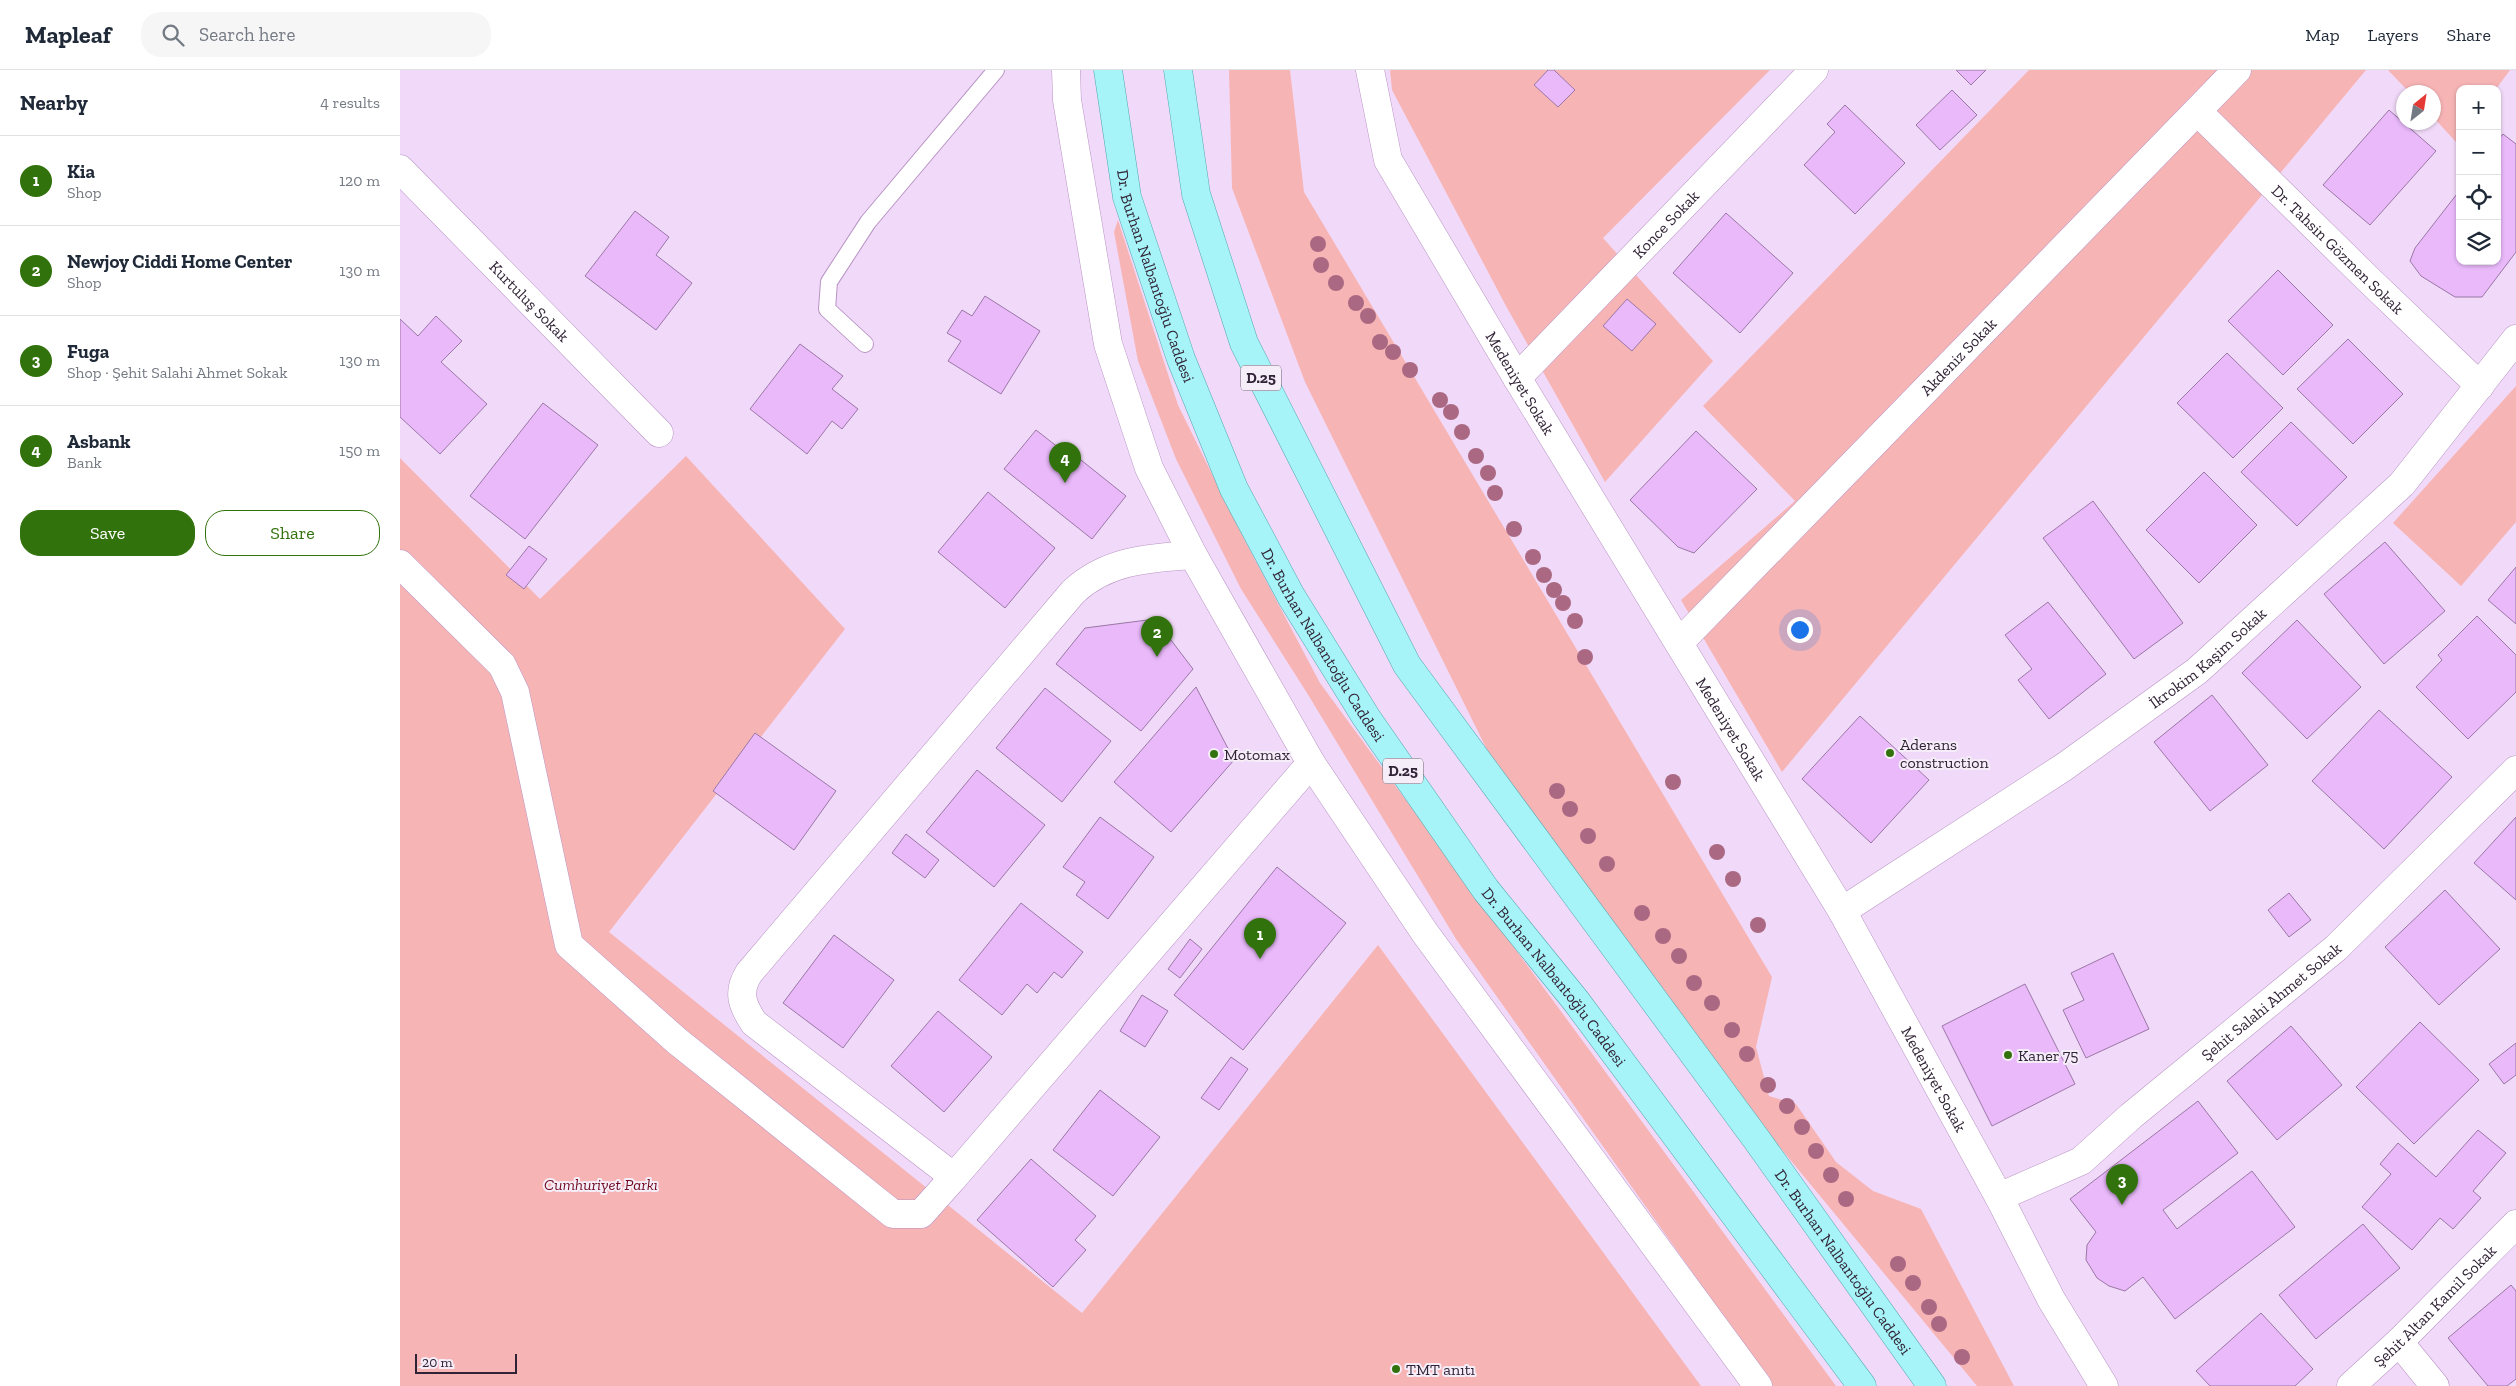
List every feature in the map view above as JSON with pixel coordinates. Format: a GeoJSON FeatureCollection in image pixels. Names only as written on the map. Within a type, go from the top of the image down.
{"type":"FeatureCollection","features":[{"type":"Feature","properties":{"kind":"main road","name":"Dr. Burhan Nalbantoğlu Caddesi"},"geometry":{"type":"LineString","coordinates":[[1108,70],[1127,197],[1182,359],[1234,488],[1291,596],[1366,717],[1486,890],[1576,1001],[1862,1386]]}},
{"type":"Feature","properties":{"kind":"main road","name":"Dr. Burhan Nalbantoğlu Caddesi"},"geometry":{"type":"LineString","coordinates":[[1178,70],[1196,194],[1244,343],[1407,665],[1757,1140],[1932,1386]]}},
{"type":"Feature","properties":{"kind":"street"},"geometry":{"type":"LineString","coordinates":[[1066,70],[1068,100],[1108,344],[1149,468],[1193,555],[1311,763],[1425,933],[1758,1386]]}},
{"type":"Feature","properties":{"kind":"street","name":"Medeniyet Sokak"},"geometry":{"type":"LineString","coordinates":[[1370,70],[1388,160],[1517,378],[1842,911],[1999,1197],[2051,1299],[2104,1386]]}},
{"type":"Feature","properties":{"kind":"street","name":"Konce Sokak"},"geometry":{"type":"LineString","coordinates":[[1517,378],[1814,70]]}},
{"type":"Feature","properties":{"kind":"street","name":"Akdeniz Sokak"},"geometry":{"type":"LineString","coordinates":[[1680,644],[2237,70]]}},
{"type":"Feature","properties":{"kind":"street","name":"Dr. Tahsin Gözmen Sokak"},"geometry":{"type":"LineString","coordinates":[[2198,112],[2480,386]]}},
{"type":"Feature","properties":{"kind":"street","name":"Kurtuluş Sokak"},"geometry":{"type":"LineString","coordinates":[[400,169],[659,433]]}},
{"type":"Feature","properties":{"kind":"street","name":"İkrokim Kaşim Sokak"},"geometry":{"type":"LineString","coordinates":[[1842,911],[2064,767],[2197,671],[2402,484],[2516,339]]}},
{"type":"Feature","properties":{"kind":"street"},"geometry":{"type":"LineString","coordinates":[[954,1177],[754,1022],[742,1004],[743,982],[1073,592],[1094,575],[1142,558],[1193,555]]}},
{"type":"Feature","properties":{"kind":"street"},"geometry":{"type":"LineString","coordinates":[[400,564],[502,665],[515,692],[569,945],[677,1041],[893,1214],[921,1214],[1311,763]]}},
{"type":"Feature","properties":{"kind":"street","name":"Şehit Salahi Ahmet Sokak"},"geometry":{"type":"LineString","coordinates":[[1999,1197],[2082,1161],[2131,1116],[2336,948],[2516,770]]}},
{"type":"Feature","properties":{"kind":"street","name":"Şehit Altan Kamil Sokak"},"geometry":{"type":"LineString","coordinates":[[2350,1386],[2399,1342],[2516,1224]]}},
{"type":"Feature","properties":{"kind":"street"},"geometry":{"type":"LineString","coordinates":[[2399,1342],[2436,1386]]}},
{"type":"Feature","properties":{"kind":"lane"},"geometry":{"type":"LineString","coordinates":[[865,344],[828,309],[829,282],[868,222],[996,70]]}},
{"type":"Feature","properties":{"kind":"green space"},"geometry":{"type":"Polygon","coordinates":[[[1229,70],[1290,70],[1304,192],[1772,977],[1756,1047],[1769,1096],[1796,1104],[1836,1162],[1873,1191],[1921,1209],[2014,1386],[1977,1386],[1735,1093],[1498,772],[1305,382],[1232,188],[1229,70]]]}},
{"type":"Feature","properties":{"kind":"green space"},"geometry":{"type":"Polygon","coordinates":[[[1390,70],[1770,70],[1603,238],[1713,361],[1605,482],[1506,306],[1392,90],[1390,70]]]}},
{"type":"Feature","properties":{"kind":"green space"},"geometry":{"type":"Polygon","coordinates":[[[2029,70],[2366,70],[1782,772],[1681,600],[1795,501],[1703,406],[2029,70]]]}},
{"type":"Feature","properties":{"kind":"green space"},"geometry":{"type":"Polygon","coordinates":[[[2388,70],[2510,70],[2499,85],[2456,85],[2456,142],[2441,126],[2441,85],[2402,85],[2388,70]]]}},
{"type":"Feature","properties":{"kind":"green space"},"geometry":{"type":"Polygon","coordinates":[[[1118,220],[1178,405],[1244,539],[1320,683],[1836,1386],[1773,1386],[1456,939],[1307,693],[1241,589],[1176,459],[1138,361],[1114,232],[1118,220]]]}},
{"type":"Feature","properties":{"kind":"green space"},"geometry":{"type":"Polygon","coordinates":[[[2516,386],[2516,522],[2461,586],[2393,523],[2516,386]]]}},
{"type":"Feature","properties":{"kind":"green space","name":"Cumhuriyet Parkı"},"geometry":{"type":"Polygon","coordinates":[[[686,456],[845,629],[609,932],[1082,1313],[1378,945],[1701,1386],[400,1386],[400,458],[540,599],[686,456]]]}},
{"type":"Feature","properties":{"kind":"building"},"geometry":{"type":"Polygon","coordinates":[[[1548,70],[1554,70],[1575,90],[1558,107],[1534,85],[1548,70]]]}},
{"type":"Feature","properties":{"kind":"building"},"geometry":{"type":"Polygon","coordinates":[[[1956,70],[1986,70],[1971,85],[1956,70]]]}},
{"type":"Feature","properties":{"kind":"building"},"geometry":{"type":"Polygon","coordinates":[[[1952,90],[1977,115],[1940,150],[1916,125],[1952,90]]]}},
{"type":"Feature","properties":{"kind":"building"},"geometry":{"type":"Polygon","coordinates":[[[1845,105],[1905,163],[1855,214],[1804,165],[1835,132],[1827,124],[1845,105]]]}},
{"type":"Feature","properties":{"kind":"building"},"geometry":{"type":"Polygon","coordinates":[[[2389,110],[2396,116],[2396,130],[2412,130],[2436,151],[2370,225],[2323,185],[2389,110]]]}},
{"type":"Feature","properties":{"kind":"building"},"geometry":{"type":"Polygon","coordinates":[[[2503,134],[2516,144],[2516,252],[2482,297],[2455,297],[2421,276],[2410,261],[2415,248],[2456,195],[2456,265],[2501,265],[2501,136],[2503,134]]]}},
{"type":"Feature","properties":{"kind":"building"},"geometry":{"type":"Polygon","coordinates":[[[635,211],[669,237],[656,255],[692,283],[656,330],[585,276],[635,211]]]}},
{"type":"Feature","properties":{"kind":"building"},"geometry":{"type":"Polygon","coordinates":[[[1726,213],[1793,273],[1740,333],[1673,273],[1726,213]]]}},
{"type":"Feature","properties":{"kind":"building"},"geometry":{"type":"Polygon","coordinates":[[[2278,270],[2333,325],[2283,375],[2228,321],[2278,270]]]}},
{"type":"Feature","properties":{"kind":"building"},"geometry":{"type":"Polygon","coordinates":[[[985,296],[1040,331],[1001,394],[948,361],[961,341],[947,333],[962,310],[972,316],[985,296]]]}},
{"type":"Feature","properties":{"kind":"building"},"geometry":{"type":"Polygon","coordinates":[[[1627,299],[1656,324],[1632,351],[1603,326],[1627,299]]]}},
{"type":"Feature","properties":{"kind":"building"},"geometry":{"type":"Polygon","coordinates":[[[436,316],[462,341],[441,362],[487,404],[440,454],[400,417],[400,319],[418,336],[436,316]]]}},
{"type":"Feature","properties":{"kind":"building"},"geometry":{"type":"Polygon","coordinates":[[[2348,339],[2403,394],[2353,444],[2297,389],[2348,339]]]}},
{"type":"Feature","properties":{"kind":"building"},"geometry":{"type":"Polygon","coordinates":[[[800,344],[843,376],[832,389],[858,409],[842,429],[832,421],[807,454],[750,409],[800,344]]]}},
{"type":"Feature","properties":{"kind":"building"},"geometry":{"type":"Polygon","coordinates":[[[2227,353],[2283,408],[2233,458],[2177,403],[2227,353]]]}},
{"type":"Feature","properties":{"kind":"building"},"geometry":{"type":"Polygon","coordinates":[[[543,403],[598,445],[525,539],[470,496],[543,403]]]}},
{"type":"Feature","properties":{"kind":"building"},"geometry":{"type":"Polygon","coordinates":[[[2291,422],[2347,477],[2297,526],[2241,472],[2291,422]]]}},
{"type":"Feature","properties":{"kind":"building"},"geometry":{"type":"Polygon","coordinates":[[[1036,430],[1059,448],[1061,444],[1126,496],[1092,539],[1004,469],[1036,430]]]}},
{"type":"Feature","properties":{"kind":"building"},"geometry":{"type":"Polygon","coordinates":[[[1696,431],[1757,489],[1694,553],[1678,547],[1630,500],[1696,431]]]}},
{"type":"Feature","properties":{"kind":"building"},"geometry":{"type":"Polygon","coordinates":[[[2204,472],[2257,525],[2199,583],[2146,530],[2204,472]]]}},
{"type":"Feature","properties":{"kind":"building"},"geometry":{"type":"Polygon","coordinates":[[[988,492],[1055,548],[1005,608],[938,552],[988,492]]]}},
{"type":"Feature","properties":{"kind":"building"},"geometry":{"type":"Polygon","coordinates":[[[2093,501],[2183,623],[2134,659],[2043,538],[2093,501]]]}},
{"type":"Feature","properties":{"kind":"building"},"geometry":{"type":"Polygon","coordinates":[[[2385,542],[2445,611],[2384,664],[2324,594],[2385,542]]]}},
{"type":"Feature","properties":{"kind":"building"},"geometry":{"type":"Polygon","coordinates":[[[529,546],[547,559],[524,589],[506,575],[529,546]]]}},
{"type":"Feature","properties":{"kind":"building"},"geometry":{"type":"Polygon","coordinates":[[[2516,567],[2516,624],[2488,600],[2516,567]]]}},
{"type":"Feature","properties":{"kind":"building"},"geometry":{"type":"Polygon","coordinates":[[[2048,602],[2106,674],[2049,719],[2018,680],[2032,669],[2005,635],[2048,602]]]}},
{"type":"Feature","properties":{"kind":"building"},"geometry":{"type":"Polygon","coordinates":[[[2477,616],[2516,655],[2516,692],[2468,739],[2416,687],[2442,660],[2438,655],[2477,616]]]}},
{"type":"Feature","properties":{"kind":"building"},"geometry":{"type":"Polygon","coordinates":[[[1155,619],[1193,669],[1141,731],[1056,664],[1085,628],[1155,619]]]}},
{"type":"Feature","properties":{"kind":"building"},"geometry":{"type":"Polygon","coordinates":[[[2297,620],[2361,687],[2307,739],[2242,673],[2297,620]]]}},
{"type":"Feature","properties":{"kind":"building"},"geometry":{"type":"Polygon","coordinates":[[[1196,687],[1234,760],[1171,832],[1114,782],[1196,687]]]}},
{"type":"Feature","properties":{"kind":"building"},"geometry":{"type":"Polygon","coordinates":[[[1045,688],[1111,741],[1062,802],[996,748],[1045,688]]]}},
{"type":"Feature","properties":{"kind":"building"},"geometry":{"type":"Polygon","coordinates":[[[2212,695],[2268,765],[2210,811],[2154,742],[2212,695]]]}},
{"type":"Feature","properties":{"kind":"building"},"geometry":{"type":"Polygon","coordinates":[[[2379,710],[2452,777],[2384,849],[2312,781],[2379,710]]]}},
{"type":"Feature","properties":{"kind":"building"},"geometry":{"type":"Polygon","coordinates":[[[1860,716],[1929,780],[1871,843],[1802,779],[1860,716]]]}},
{"type":"Feature","properties":{"kind":"building"},"geometry":{"type":"Polygon","coordinates":[[[755,733],[836,791],[794,850],[713,791],[755,733]]]}},
{"type":"Feature","properties":{"kind":"building"},"geometry":{"type":"Polygon","coordinates":[[[977,770],[1045,825],[994,887],[926,832],[977,770]]]}},
{"type":"Feature","properties":{"kind":"building"},"geometry":{"type":"Polygon","coordinates":[[[1100,817],[1154,857],[1108,919],[1076,895],[1085,882],[1063,867],[1100,817]]]}},
{"type":"Feature","properties":{"kind":"building"},"geometry":{"type":"Polygon","coordinates":[[[2516,817],[2516,900],[2474,863],[2516,817]]]}},
{"type":"Feature","properties":{"kind":"building"},"geometry":{"type":"Polygon","coordinates":[[[906,834],[939,860],[925,878],[892,853],[906,834]]]}},
{"type":"Feature","properties":{"kind":"building"},"geometry":{"type":"Polygon","coordinates":[[[1277,867],[1346,923],[1243,1050],[1174,995],[1277,867]]]}},
{"type":"Feature","properties":{"kind":"building"},"geometry":{"type":"Polygon","coordinates":[[[2445,890],[2500,949],[2439,1005],[2385,947],[2445,890]]]}},
{"type":"Feature","properties":{"kind":"building"},"geometry":{"type":"Polygon","coordinates":[[[2289,893],[2311,920],[2289,937],[2268,910],[2289,893]]]}},
{"type":"Feature","properties":{"kind":"building"},"geometry":{"type":"Polygon","coordinates":[[[1021,903],[1083,952],[1062,978],[1054,972],[1037,993],[1027,984],[1002,1015],[959,980],[1021,903]]]}},
{"type":"Feature","properties":{"kind":"building"},"geometry":{"type":"Polygon","coordinates":[[[834,935],[894,980],[843,1048],[783,1003],[834,935]]]}},
{"type":"Feature","properties":{"kind":"building"},"geometry":{"type":"Polygon","coordinates":[[[1190,939],[1202,949],[1180,978],[1168,969],[1190,939]]]}},
{"type":"Feature","properties":{"kind":"building"},"geometry":{"type":"Polygon","coordinates":[[[2113,953],[2149,1029],[2086,1058],[2063,1010],[2084,1000],[2071,973],[2113,953]]]}},
{"type":"Feature","properties":{"kind":"building","name":"Kaner 75"},"geometry":{"type":"Polygon","coordinates":[[[2025,984],[2075,1084],[1992,1126],[1942,1026],[2025,984]]]}},
{"type":"Feature","properties":{"kind":"building"},"geometry":{"type":"Polygon","coordinates":[[[1142,995],[1168,1011],[1145,1047],[1120,1031],[1142,995]]]}},
{"type":"Feature","properties":{"kind":"building"},"geometry":{"type":"Polygon","coordinates":[[[938,1011],[992,1057],[944,1112],[891,1066],[938,1011]]]}},
{"type":"Feature","properties":{"kind":"building"},"geometry":{"type":"Polygon","coordinates":[[[2420,1022],[2479,1080],[2414,1144],[2356,1087],[2420,1022]]]}},
{"type":"Feature","properties":{"kind":"building"},"geometry":{"type":"Polygon","coordinates":[[[2291,1026],[2342,1085],[2277,1140],[2227,1081],[2291,1026]]]}},
{"type":"Feature","properties":{"kind":"building"},"geometry":{"type":"Polygon","coordinates":[[[2516,1043],[2516,1075],[2504,1084],[2489,1064],[2516,1043]]]}},
{"type":"Feature","properties":{"kind":"building"},"geometry":{"type":"Polygon","coordinates":[[[1231,1057],[1248,1069],[1219,1110],[1201,1098],[1231,1057]]]}},
{"type":"Feature","properties":{"kind":"building"},"geometry":{"type":"Polygon","coordinates":[[[1100,1090],[1160,1137],[1113,1196],[1053,1150],[1100,1090]]]}},
{"type":"Feature","properties":{"kind":"building"},"geometry":{"type":"Polygon","coordinates":[[[2198,1101],[2238,1153],[2163,1210],[2177,1229],[2252,1171],[2295,1227],[2175,1319],[2143,1277],[2125,1291],[2109,1286],[2097,1278],[2086,1260],[2087,1245],[2096,1232],[2070,1199],[2198,1101]]]}},
{"type":"Feature","properties":{"kind":"building"},"geometry":{"type":"Polygon","coordinates":[[[2478,1130],[2506,1153],[2473,1191],[2481,1198],[2453,1229],[2440,1218],[2412,1250],[2362,1207],[2391,1174],[2380,1164],[2398,1143],[2436,1177],[2478,1130]]]}},
{"type":"Feature","properties":{"kind":"building"},"geometry":{"type":"Polygon","coordinates":[[[1031,1159],[1096,1216],[1075,1240],[1086,1250],[1053,1287],[977,1220],[1031,1159]]]}},
{"type":"Feature","properties":{"kind":"building"},"geometry":{"type":"Polygon","coordinates":[[[2363,1224],[2400,1268],[2316,1339],[2279,1295],[2363,1224]]]}},
{"type":"Feature","properties":{"kind":"building"},"geometry":{"type":"Polygon","coordinates":[[[2511,1285],[2516,1291],[2516,1379],[2507,1386],[2488,1386],[2448,1338],[2511,1285]]]}},
{"type":"Feature","properties":{"kind":"building"},"geometry":{"type":"Polygon","coordinates":[[[2261,1313],[2313,1369],[2295,1386],[2210,1386],[2196,1371],[2261,1313]]]}},
{"type":"Feature","properties":{"kind":"place","name":"Asbank"},"geometry":{"type":"Point","coordinates":[1065,483]}},
{"type":"Feature","properties":{"kind":"place","name":"Newjoy Ciddi Home Center"},"geometry":{"type":"Point","coordinates":[1157,657]}},
{"type":"Feature","properties":{"kind":"place","name":"Aderans construction"},"geometry":{"type":"Point","coordinates":[1890,753]}},
{"type":"Feature","properties":{"kind":"place","name":"Motomax"},"geometry":{"type":"Point","coordinates":[1214,754]}},
{"type":"Feature","properties":{"kind":"place","name":"Kia"},"geometry":{"type":"Point","coordinates":[1260,959]}},
{"type":"Feature","properties":{"kind":"place","name":"Kaner 75"},"geometry":{"type":"Point","coordinates":[2008,1055]}},
{"type":"Feature","properties":{"kind":"place","name":"Fuga"},"geometry":{"type":"Point","coordinates":[2122,1205]}},
{"type":"Feature","properties":{"kind":"place","name":"TMT anıtı"},"geometry":{"type":"Point","coordinates":[1396,1369]}}]}
